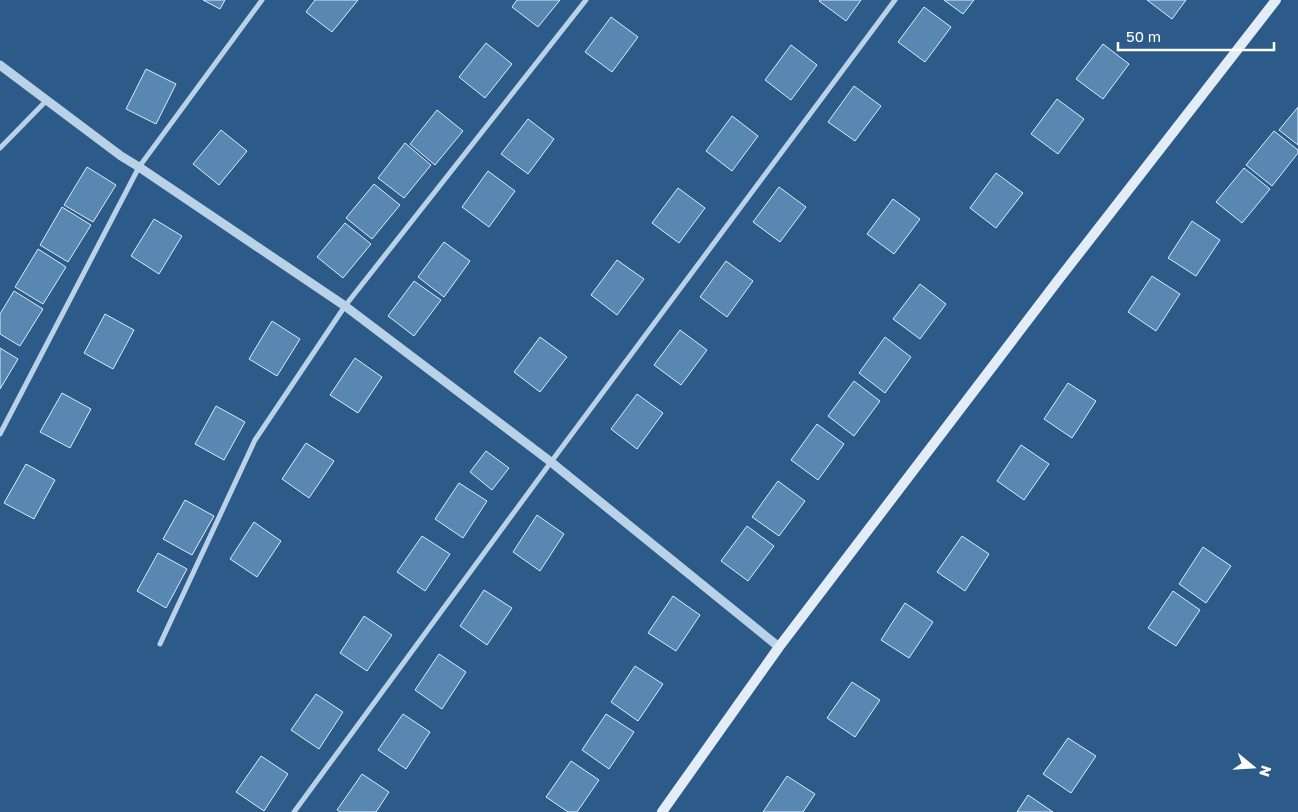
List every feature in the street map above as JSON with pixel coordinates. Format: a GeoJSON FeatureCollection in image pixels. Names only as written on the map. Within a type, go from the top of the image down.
{"type":"FeatureCollection","features":[{"type":"Feature","properties":{"kind":"main road"},"geometry":{"type":"LineString","coordinates":[[662,812],[779,647],[1059,279],[1276,0]]}},
{"type":"Feature","properties":{"kind":"street"},"geometry":{"type":"LineString","coordinates":[[0,434],[139,167],[262,0]]}},
{"type":"Feature","properties":{"kind":"street"},"geometry":{"type":"LineString","coordinates":[[160,644],[255,440],[345,306],[586,0]]}},
{"type":"Feature","properties":{"kind":"street"},"geometry":{"type":"LineString","coordinates":[[294,812],[551,462],[895,0]]}},
{"type":"Feature","properties":{"kind":"street"},"geometry":{"type":"LineString","coordinates":[[0,64],[121,156],[345,306],[551,462],[779,647]]}},
{"type":"Feature","properties":{"kind":"street"},"geometry":{"type":"LineString","coordinates":[[0,148],[46,100]]}},
{"type":"Feature","properties":{"kind":"building"},"geometry":{"type":"Polygon","coordinates":[[[203,0],[225,0],[220,9],[203,0]]]}},
{"type":"Feature","properties":{"kind":"building"},"geometry":{"type":"Polygon","coordinates":[[[315,0],[358,0],[332,32],[306,12],[315,0]]]}},
{"type":"Feature","properties":{"kind":"building"},"geometry":{"type":"Polygon","coordinates":[[[517,0],[560,0],[538,27],[512,7],[517,0]]]}},
{"type":"Feature","properties":{"kind":"building"},"geometry":{"type":"Polygon","coordinates":[[[820,0],[861,0],[846,21],[820,0]]]}},
{"type":"Feature","properties":{"kind":"building"},"geometry":{"type":"Polygon","coordinates":[[[944,0],[974,0],[963,14],[944,0]]]}},
{"type":"Feature","properties":{"kind":"building"},"geometry":{"type":"Polygon","coordinates":[[[1147,0],[1186,0],[1172,19],[1147,0]]]}},
{"type":"Feature","properties":{"kind":"building"},"geometry":{"type":"Polygon","coordinates":[[[924,7],[951,27],[925,62],[898,42],[924,7]]]}},
{"type":"Feature","properties":{"kind":"building"},"geometry":{"type":"Polygon","coordinates":[[[611,17],[638,37],[612,72],[585,52],[611,17]]]}},
{"type":"Feature","properties":{"kind":"building"},"geometry":{"type":"Polygon","coordinates":[[[486,43],[512,64],[485,98],[459,77],[486,43]]]}},
{"type":"Feature","properties":{"kind":"building"},"geometry":{"type":"Polygon","coordinates":[[[1103,44],[1129,64],[1103,99],[1076,79],[1103,44]]]}},
{"type":"Feature","properties":{"kind":"building"},"geometry":{"type":"Polygon","coordinates":[[[791,45],[817,65],[791,100],[765,80],[791,45]]]}},
{"type":"Feature","properties":{"kind":"building"},"geometry":{"type":"Polygon","coordinates":[[[146,69],[176,84],[156,124],[126,109],[146,69]]]}},
{"type":"Feature","properties":{"kind":"building"},"geometry":{"type":"Polygon","coordinates":[[[854,86],[881,106],[855,141],[828,122],[854,86]]]}},
{"type":"Feature","properties":{"kind":"building"},"geometry":{"type":"Polygon","coordinates":[[[1057,99],[1084,119],[1058,154],[1031,134],[1057,99]]]}},
{"type":"Feature","properties":{"kind":"building"},"geometry":{"type":"Polygon","coordinates":[[[1298,107],[1298,145],[1279,130],[1298,107]]]}},
{"type":"Feature","properties":{"kind":"building"},"geometry":{"type":"Polygon","coordinates":[[[437,110],[463,131],[435,165],[410,144],[437,110]]]}},
{"type":"Feature","properties":{"kind":"building"},"geometry":{"type":"Polygon","coordinates":[[[732,116],[758,136],[732,171],[706,151],[732,116]]]}},
{"type":"Feature","properties":{"kind":"building"},"geometry":{"type":"Polygon","coordinates":[[[528,119],[554,139],[528,174],[501,154],[528,119]]]}},
{"type":"Feature","properties":{"kind":"building"},"geometry":{"type":"Polygon","coordinates":[[[221,130],[247,151],[219,185],[193,164],[221,130]]]}},
{"type":"Feature","properties":{"kind":"building"},"geometry":{"type":"Polygon","coordinates":[[[1274,131],[1298,150],[1298,153],[1272,186],[1246,165],[1274,131]]]}},
{"type":"Feature","properties":{"kind":"building"},"geometry":{"type":"Polygon","coordinates":[[[405,143],[431,165],[404,198],[378,178],[405,143]]]}},
{"type":"Feature","properties":{"kind":"building"},"geometry":{"type":"Polygon","coordinates":[[[87,167],[116,185],[93,222],[64,205],[87,167]]]}},
{"type":"Feature","properties":{"kind":"building"},"geometry":{"type":"Polygon","coordinates":[[[1244,168],[1270,189],[1242,223],[1216,202],[1244,168]]]}},
{"type":"Feature","properties":{"kind":"building"},"geometry":{"type":"Polygon","coordinates":[[[488,171],[515,191],[489,227],[462,207],[488,171]]]}},
{"type":"Feature","properties":{"kind":"building"},"geometry":{"type":"Polygon","coordinates":[[[996,173],[1023,193],[996,228],[970,208],[996,173]]]}},
{"type":"Feature","properties":{"kind":"building"},"geometry":{"type":"Polygon","coordinates":[[[374,184],[400,205],[372,239],[346,218],[374,184]]]}},
{"type":"Feature","properties":{"kind":"building"},"geometry":{"type":"Polygon","coordinates":[[[779,187],[806,207],[780,242],[753,222],[779,187]]]}},
{"type":"Feature","properties":{"kind":"building"},"geometry":{"type":"Polygon","coordinates":[[[678,188],[705,208],[679,243],[652,223],[678,188]]]}},
{"type":"Feature","properties":{"kind":"building"},"geometry":{"type":"Polygon","coordinates":[[[893,199],[920,219],[894,254],[867,234],[893,199]]]}},
{"type":"Feature","properties":{"kind":"building"},"geometry":{"type":"Polygon","coordinates":[[[62,207],[91,225],[68,262],[40,245],[62,207]]]}},
{"type":"Feature","properties":{"kind":"building"},"geometry":{"type":"Polygon","coordinates":[[[154,219],[182,236],[159,274],[131,256],[154,219]]]}},
{"type":"Feature","properties":{"kind":"building"},"geometry":{"type":"Polygon","coordinates":[[[1192,221],[1220,240],[1196,276],[1168,258],[1192,221]]]}},
{"type":"Feature","properties":{"kind":"building"},"geometry":{"type":"Polygon","coordinates":[[[345,223],[371,244],[343,278],[317,257],[345,223]]]}},
{"type":"Feature","properties":{"kind":"building"},"geometry":{"type":"Polygon","coordinates":[[[444,242],[470,261],[444,297],[418,277],[444,242]]]}},
{"type":"Feature","properties":{"kind":"building"},"geometry":{"type":"Polygon","coordinates":[[[38,249],[66,267],[43,304],[15,287],[38,249]]]}},
{"type":"Feature","properties":{"kind":"building"},"geometry":{"type":"Polygon","coordinates":[[[617,260],[644,279],[617,315],[591,295],[617,260]]]}},
{"type":"Feature","properties":{"kind":"building"},"geometry":{"type":"Polygon","coordinates":[[[726,261],[753,281],[727,317],[700,297],[726,261]]]}},
{"type":"Feature","properties":{"kind":"building"},"geometry":{"type":"Polygon","coordinates":[[[1152,276],[1180,294],[1156,331],[1128,312],[1152,276]]]}},
{"type":"Feature","properties":{"kind":"building"},"geometry":{"type":"Polygon","coordinates":[[[414,281],[441,300],[414,336],[388,316],[414,281]]]}},
{"type":"Feature","properties":{"kind":"building"},"geometry":{"type":"Polygon","coordinates":[[[920,284],[946,304],[920,339],[893,319],[920,284]]]}},
{"type":"Feature","properties":{"kind":"building"},"geometry":{"type":"Polygon","coordinates":[[[14,291],[43,309],[20,346],[0,334],[0,314],[14,291]]]}},
{"type":"Feature","properties":{"kind":"building"},"geometry":{"type":"Polygon","coordinates":[[[105,314],[134,330],[113,369],[84,353],[105,314]]]}},
{"type":"Feature","properties":{"kind":"building"},"geometry":{"type":"Polygon","coordinates":[[[272,321],[300,339],[277,376],[249,359],[272,321]]]}},
{"type":"Feature","properties":{"kind":"building"},"geometry":{"type":"Polygon","coordinates":[[[680,330],[707,350],[681,385],[654,365],[680,330]]]}},
{"type":"Feature","properties":{"kind":"building"},"geometry":{"type":"Polygon","coordinates":[[[540,337],[567,357],[540,392],[514,372],[540,337]]]}},
{"type":"Feature","properties":{"kind":"building"},"geometry":{"type":"Polygon","coordinates":[[[885,337],[911,357],[885,393],[859,373],[885,337]]]}},
{"type":"Feature","properties":{"kind":"building"},"geometry":{"type":"Polygon","coordinates":[[[0,348],[18,359],[0,389],[0,348]]]}},
{"type":"Feature","properties":{"kind":"building"},"geometry":{"type":"Polygon","coordinates":[[[355,358],[382,377],[358,413],[330,395],[355,358]]]}},
{"type":"Feature","properties":{"kind":"building"},"geometry":{"type":"Polygon","coordinates":[[[854,381],[880,401],[854,436],[828,416],[854,381]]]}},
{"type":"Feature","properties":{"kind":"building"},"geometry":{"type":"Polygon","coordinates":[[[1068,383],[1096,401],[1072,438],[1044,419],[1068,383]]]}},
{"type":"Feature","properties":{"kind":"building"},"geometry":{"type":"Polygon","coordinates":[[[62,393],[91,409],[70,448],[40,432],[62,393]]]}},
{"type":"Feature","properties":{"kind":"building"},"geometry":{"type":"Polygon","coordinates":[[[637,394],[663,413],[637,449],[611,429],[637,394]]]}},
{"type":"Feature","properties":{"kind":"building"},"geometry":{"type":"Polygon","coordinates":[[[216,406],[245,422],[224,460],[195,444],[216,406]]]}},
{"type":"Feature","properties":{"kind":"building"},"geometry":{"type":"Polygon","coordinates":[[[817,424],[844,444],[818,480],[791,460],[817,424]]]}},
{"type":"Feature","properties":{"kind":"building"},"geometry":{"type":"Polygon","coordinates":[[[306,443],[334,461],[309,498],[282,479],[306,443]]]}},
{"type":"Feature","properties":{"kind":"building"},"geometry":{"type":"Polygon","coordinates":[[[1021,445],[1049,464],[1024,500],[997,481],[1021,445]]]}},
{"type":"Feature","properties":{"kind":"building"},"geometry":{"type":"Polygon","coordinates":[[[486,451],[509,468],[492,490],[470,472],[486,451]]]}},
{"type":"Feature","properties":{"kind":"building"},"geometry":{"type":"Polygon","coordinates":[[[26,464],[55,480],[34,519],[4,503],[26,464]]]}},
{"type":"Feature","properties":{"kind":"building"},"geometry":{"type":"Polygon","coordinates":[[[778,481],[805,501],[779,536],[752,517],[778,481]]]}},
{"type":"Feature","properties":{"kind":"building"},"geometry":{"type":"Polygon","coordinates":[[[459,483],[487,501],[463,538],[435,519],[459,483]]]}},
{"type":"Feature","properties":{"kind":"building"},"geometry":{"type":"Polygon","coordinates":[[[185,500],[214,516],[192,555],[163,539],[185,500]]]}},
{"type":"Feature","properties":{"kind":"building"},"geometry":{"type":"Polygon","coordinates":[[[537,515],[564,534],[540,571],[513,552],[537,515]]]}},
{"type":"Feature","properties":{"kind":"building"},"geometry":{"type":"Polygon","coordinates":[[[254,522],[281,541],[257,577],[230,559],[254,522]]]}},
{"type":"Feature","properties":{"kind":"building"},"geometry":{"type":"Polygon","coordinates":[[[747,526],[774,546],[748,581],[721,561],[747,526]]]}},
{"type":"Feature","properties":{"kind":"building"},"geometry":{"type":"Polygon","coordinates":[[[422,536],[450,554],[425,591],[397,572],[422,536]]]}},
{"type":"Feature","properties":{"kind":"building"},"geometry":{"type":"Polygon","coordinates":[[[962,536],[989,554],[965,591],[937,572],[962,536]]]}},
{"type":"Feature","properties":{"kind":"building"},"geometry":{"type":"Polygon","coordinates":[[[1203,547],[1231,566],[1206,603],[1179,584],[1203,547]]]}},
{"type":"Feature","properties":{"kind":"building"},"geometry":{"type":"Polygon","coordinates":[[[158,553],[187,569],[166,608],[137,591],[158,553]]]}},
{"type":"Feature","properties":{"kind":"building"},"geometry":{"type":"Polygon","coordinates":[[[484,590],[512,608],[487,645],[460,626],[484,590]]]}},
{"type":"Feature","properties":{"kind":"building"},"geometry":{"type":"Polygon","coordinates":[[[1173,591],[1200,610],[1176,646],[1148,628],[1173,591]]]}},
{"type":"Feature","properties":{"kind":"building"},"geometry":{"type":"Polygon","coordinates":[[[673,596],[700,615],[676,651],[648,633],[673,596]]]}},
{"type":"Feature","properties":{"kind":"building"},"geometry":{"type":"Polygon","coordinates":[[[905,603],[933,622],[909,658],[881,640],[905,603]]]}},
{"type":"Feature","properties":{"kind":"building"},"geometry":{"type":"Polygon","coordinates":[[[364,616],[392,635],[367,671],[340,653],[364,616]]]}},
{"type":"Feature","properties":{"kind":"building"},"geometry":{"type":"Polygon","coordinates":[[[439,654],[466,672],[442,709],[415,690],[439,654]]]}},
{"type":"Feature","properties":{"kind":"building"},"geometry":{"type":"Polygon","coordinates":[[[635,666],[663,684],[638,721],[611,702],[635,666]]]}},
{"type":"Feature","properties":{"kind":"building"},"geometry":{"type":"Polygon","coordinates":[[[852,682],[880,700],[855,737],[827,718],[852,682]]]}},
{"type":"Feature","properties":{"kind":"building"},"geometry":{"type":"Polygon","coordinates":[[[316,694],[343,712],[319,749],[291,730],[316,694]]]}},
{"type":"Feature","properties":{"kind":"building"},"geometry":{"type":"Polygon","coordinates":[[[403,714],[430,732],[406,769],[378,750],[403,714]]]}},
{"type":"Feature","properties":{"kind":"building"},"geometry":{"type":"Polygon","coordinates":[[[606,714],[634,732],[609,769],[582,750],[606,714]]]}},
{"type":"Feature","properties":{"kind":"building"},"geometry":{"type":"Polygon","coordinates":[[[1068,738],[1096,756],[1071,793],[1043,774],[1068,738]]]}},
{"type":"Feature","properties":{"kind":"building"},"geometry":{"type":"Polygon","coordinates":[[[261,756],[288,774],[264,811],[236,792],[261,756]]]}},
{"type":"Feature","properties":{"kind":"building"},"geometry":{"type":"Polygon","coordinates":[[[571,761],[599,780],[577,812],[568,812],[546,797],[571,761]]]}},
{"type":"Feature","properties":{"kind":"building"},"geometry":{"type":"Polygon","coordinates":[[[362,774],[389,792],[376,812],[340,812],[337,810],[362,774]]]}},
{"type":"Feature","properties":{"kind":"building"},"geometry":{"type":"Polygon","coordinates":[[[787,776],[815,794],[803,812],[763,812],[787,776]]]}},
{"type":"Feature","properties":{"kind":"building"},"geometry":{"type":"Polygon","coordinates":[[[1028,795],[1053,812],[1017,812],[1028,795]]]}}]}
